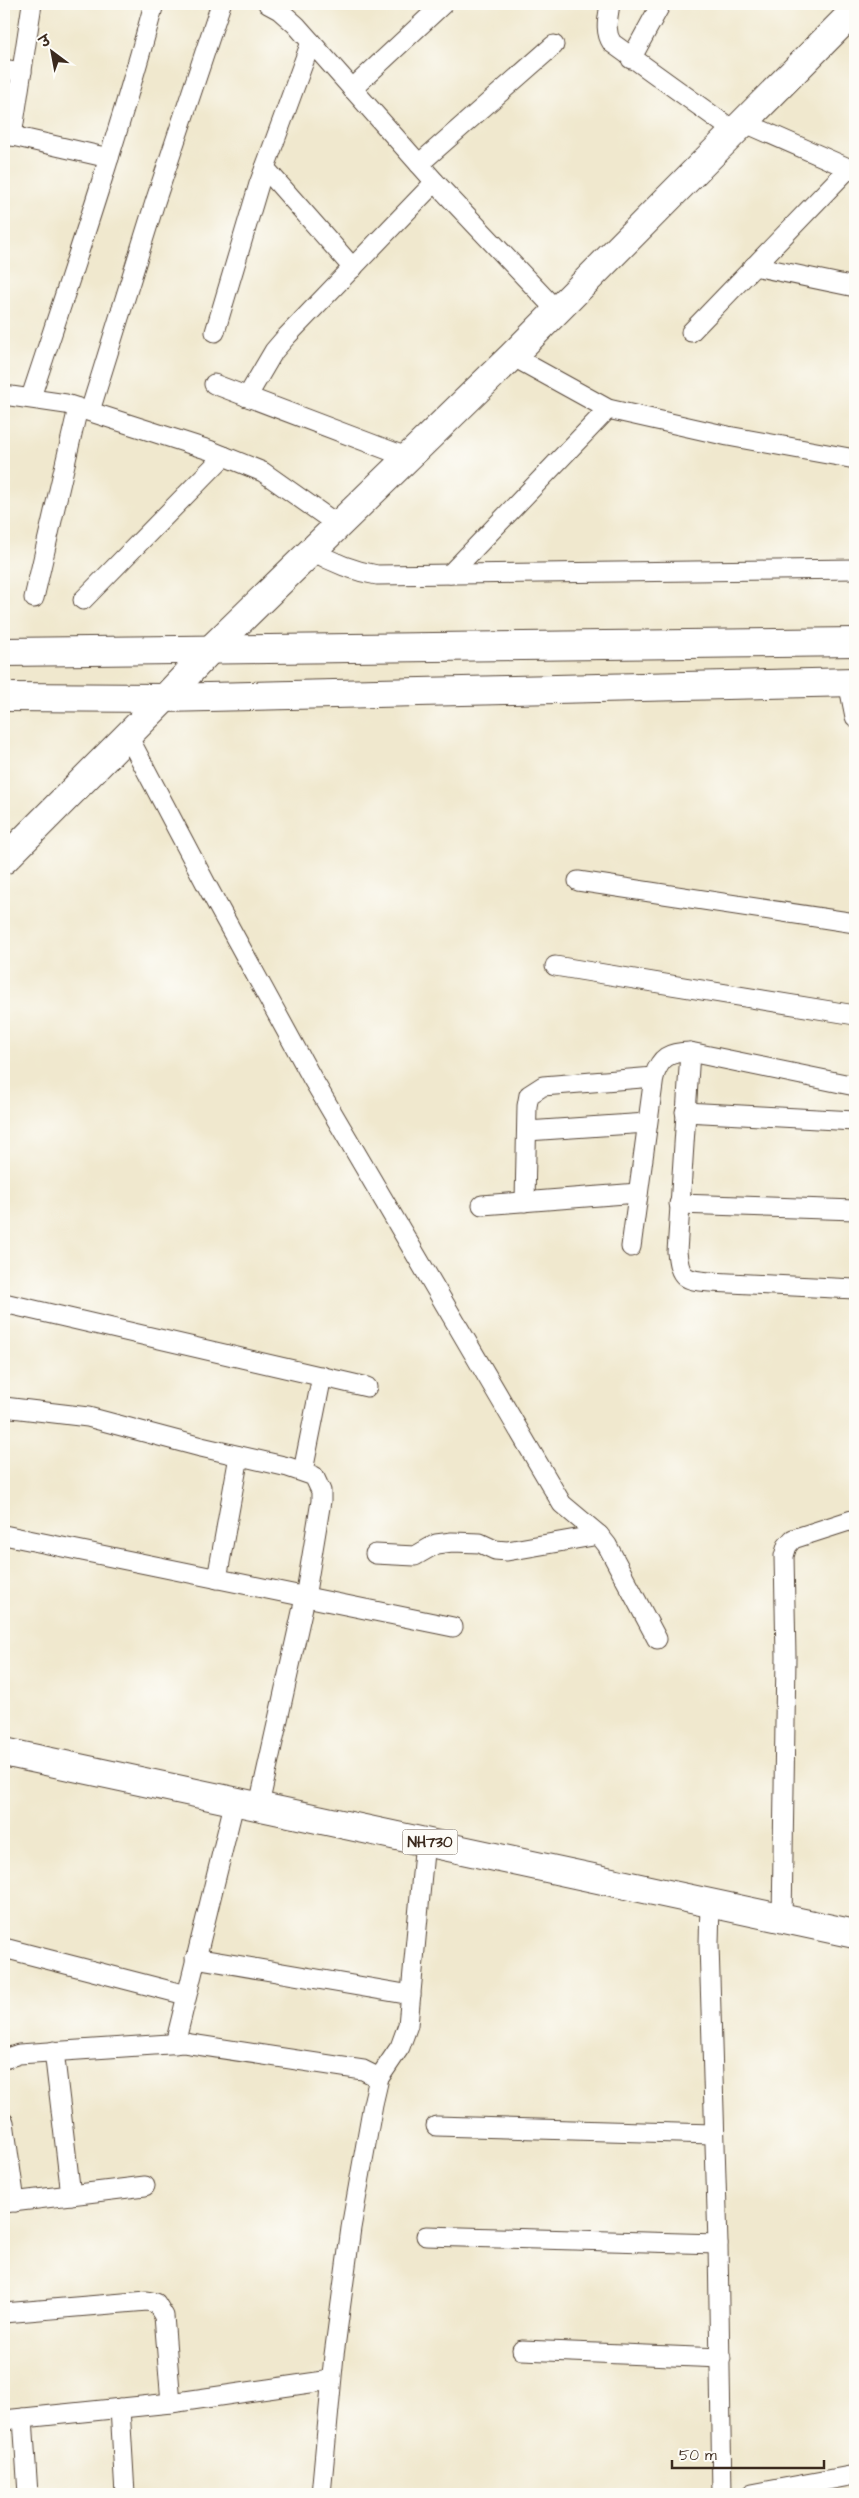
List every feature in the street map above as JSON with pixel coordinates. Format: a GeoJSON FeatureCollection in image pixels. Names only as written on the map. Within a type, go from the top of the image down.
{"type":"FeatureCollection","features":[{"type":"Feature","properties":{"kind":"main road"},"geometry":{"type":"LineString","coordinates":[[4,860],[128,736],[205,655],[512,356],[855,10]]}},
{"type":"Feature","properties":{"kind":"main road"},"geometry":{"type":"LineString","coordinates":[[4,652],[205,655],[855,642]]}},
{"type":"Feature","properties":{"kind":"main road"},"geometry":{"type":"LineString","coordinates":[[4,697],[852,682]]}},
{"type":"Feature","properties":{"kind":"main road","name":"NH730"},"geometry":{"type":"LineString","coordinates":[[4,1752],[426,1841],[782,1920],[855,1934]]}},
{"type":"Feature","properties":{"kind":"street"},"geometry":{"type":"LineString","coordinates":[[32,4],[13,71],[8,135],[110,158]]}},
{"type":"Feature","properties":{"kind":"street"},"geometry":{"type":"LineString","coordinates":[[31,397],[110,158],[154,4]]}},
{"type":"Feature","properties":{"kind":"street"},"geometry":{"type":"LineString","coordinates":[[34,598],[84,409],[221,4]]}},
{"type":"Feature","properties":{"kind":"street"},"geometry":{"type":"LineString","coordinates":[[268,4],[279,10],[311,42],[435,182],[557,311]]}},
{"type":"Feature","properties":{"kind":"street"},"geometry":{"type":"LineString","coordinates":[[352,88],[443,4]]}},
{"type":"Feature","properties":{"kind":"street"},"geometry":{"type":"LineString","coordinates":[[610,4],[607,36],[612,43],[631,59],[739,127],[852,170],[754,266],[691,332]]}},
{"type":"Feature","properties":{"kind":"street"},"geometry":{"type":"LineString","coordinates":[[631,59],[661,4]]}},
{"type":"Feature","properties":{"kind":"street"},"geometry":{"type":"LineString","coordinates":[[215,332],[265,168],[311,42]]}},
{"type":"Feature","properties":{"kind":"street"},"geometry":{"type":"LineString","coordinates":[[419,164],[554,45]]}},
{"type":"Feature","properties":{"kind":"street"},"geometry":{"type":"LineString","coordinates":[[265,168],[353,268]]}},
{"type":"Feature","properties":{"kind":"street"},"geometry":{"type":"LineString","coordinates":[[247,397],[274,351],[435,182]]}},
{"type":"Feature","properties":{"kind":"street"},"geometry":{"type":"LineString","coordinates":[[754,266],[855,287]]}},
{"type":"Feature","properties":{"kind":"street"},"geometry":{"type":"LineString","coordinates":[[512,356],[608,409],[728,436],[855,459]]}},
{"type":"Feature","properties":{"kind":"street"},"geometry":{"type":"LineString","coordinates":[[214,384],[409,458]]}},
{"type":"Feature","properties":{"kind":"street"},"geometry":{"type":"LineString","coordinates":[[4,395],[31,397],[84,409],[224,456],[263,472],[338,525]]}},
{"type":"Feature","properties":{"kind":"street"},"geometry":{"type":"LineString","coordinates":[[450,574],[608,409]]}},
{"type":"Feature","properties":{"kind":"street"},"geometry":{"type":"LineString","coordinates":[[83,600],[224,456]]}},
{"type":"Feature","properties":{"kind":"street"},"geometry":{"type":"LineString","coordinates":[[311,550],[337,566],[354,572],[377,575],[855,569]]}},
{"type":"Feature","properties":{"kind":"street"},"geometry":{"type":"LineString","coordinates":[[852,682],[855,716]]}},
{"type":"Feature","properties":{"kind":"street"},"geometry":{"type":"LineString","coordinates":[[128,736],[312,1078],[543,1474],[562,1504],[599,1535],[607,1545],[657,1639]]}},
{"type":"Feature","properties":{"kind":"street"},"geometry":{"type":"LineString","coordinates":[[578,882],[855,923]]}},
{"type":"Feature","properties":{"kind":"street"},"geometry":{"type":"LineString","coordinates":[[556,966],[855,1015]]}},
{"type":"Feature","properties":{"kind":"street"},"geometry":{"type":"LineString","coordinates":[[690,1052],[677,1252],[679,1268],[683,1276],[690,1280],[855,1289]]}},
{"type":"Feature","properties":{"kind":"street"},"geometry":{"type":"LineString","coordinates":[[631,1247],[654,1078],[663,1058],[669,1054],[690,1052],[855,1086]]}},
{"type":"Feature","properties":{"kind":"street"},"geometry":{"type":"LineString","coordinates":[[525,1202],[527,1106],[529,1095],[535,1090],[552,1085],[654,1078]]}},
{"type":"Feature","properties":{"kind":"street"},"geometry":{"type":"LineString","coordinates":[[685,1112],[855,1121]]}},
{"type":"Feature","properties":{"kind":"street"},"geometry":{"type":"LineString","coordinates":[[527,1131],[648,1123]]}},
{"type":"Feature","properties":{"kind":"street"},"geometry":{"type":"LineString","coordinates":[[482,1205],[638,1193]]}},
{"type":"Feature","properties":{"kind":"street"},"geometry":{"type":"LineString","coordinates":[[679,1204],[855,1210]]}},
{"type":"Feature","properties":{"kind":"street"},"geometry":{"type":"LineString","coordinates":[[4,1303],[367,1387]]}},
{"type":"Feature","properties":{"kind":"street"},"geometry":{"type":"LineString","coordinates":[[303,1471],[322,1376]]}},
{"type":"Feature","properties":{"kind":"street"},"geometry":{"type":"LineString","coordinates":[[4,1407],[88,1417],[303,1471],[314,1476],[321,1491],[305,1598],[247,1803],[195,1958],[175,2044]]}},
{"type":"Feature","properties":{"kind":"street"},"geometry":{"type":"LineString","coordinates":[[217,1579],[239,1456]]}},
{"type":"Feature","properties":{"kind":"street"},"geometry":{"type":"LineString","coordinates":[[782,1920],[786,1657],[784,1556],[787,1546],[793,1539],[855,1519]]}},
{"type":"Feature","properties":{"kind":"street"},"geometry":{"type":"LineString","coordinates":[[4,1535],[453,1628]]}},
{"type":"Feature","properties":{"kind":"street"},"geometry":{"type":"LineString","coordinates":[[375,1554],[415,1556],[436,1544],[452,1542],[480,1543],[496,1550],[507,1551],[599,1535]]}},
{"type":"Feature","properties":{"kind":"street"},"geometry":{"type":"LineString","coordinates":[[321,2494],[331,2380],[351,2228],[379,2078],[404,2039],[411,1995],[426,1841]]}},
{"type":"Feature","properties":{"kind":"street"},"geometry":{"type":"LineString","coordinates":[[710,1903],[709,1944],[713,2134],[721,2358],[722,2494]]}},
{"type":"Feature","properties":{"kind":"street"},"geometry":{"type":"LineString","coordinates":[[4,1948],[186,1995]]}},
{"type":"Feature","properties":{"kind":"street"},"geometry":{"type":"LineString","coordinates":[[195,1958],[411,1995]]}},
{"type":"Feature","properties":{"kind":"street"},"geometry":{"type":"LineString","coordinates":[[4,2059],[19,2054],[175,2044],[363,2070],[379,2078]]}},
{"type":"Feature","properties":{"kind":"street"},"geometry":{"type":"LineString","coordinates":[[54,2051],[71,2195]]}},
{"type":"Feature","properties":{"kind":"street"},"geometry":{"type":"LineString","coordinates":[[4,2122],[9,2203],[145,2186]]}},
{"type":"Feature","properties":{"kind":"street"},"geometry":{"type":"LineString","coordinates":[[436,2126],[713,2134]]}},
{"type":"Feature","properties":{"kind":"street"},"geometry":{"type":"LineString","coordinates":[[426,2236],[718,2244]]}},
{"type":"Feature","properties":{"kind":"street"},"geometry":{"type":"LineString","coordinates":[[4,2313],[147,2300],[156,2303],[161,2307],[164,2316],[171,2403]]}},
{"type":"Feature","properties":{"kind":"street"},"geometry":{"type":"LineString","coordinates":[[522,2350],[721,2358]]}},
{"type":"Feature","properties":{"kind":"street"},"geometry":{"type":"LineString","coordinates":[[4,2420],[171,2403],[301,2386],[331,2380]]}},
{"type":"Feature","properties":{"kind":"street"},"geometry":{"type":"LineString","coordinates":[[120,2408],[125,2494]]}},
{"type":"Feature","properties":{"kind":"street"},"geometry":{"type":"LineString","coordinates":[[23,2418],[28,2494]]}},
{"type":"Feature","properties":{"kind":"street"},"geometry":{"type":"LineString","coordinates":[[752,2494],[855,2475]]}}]}
